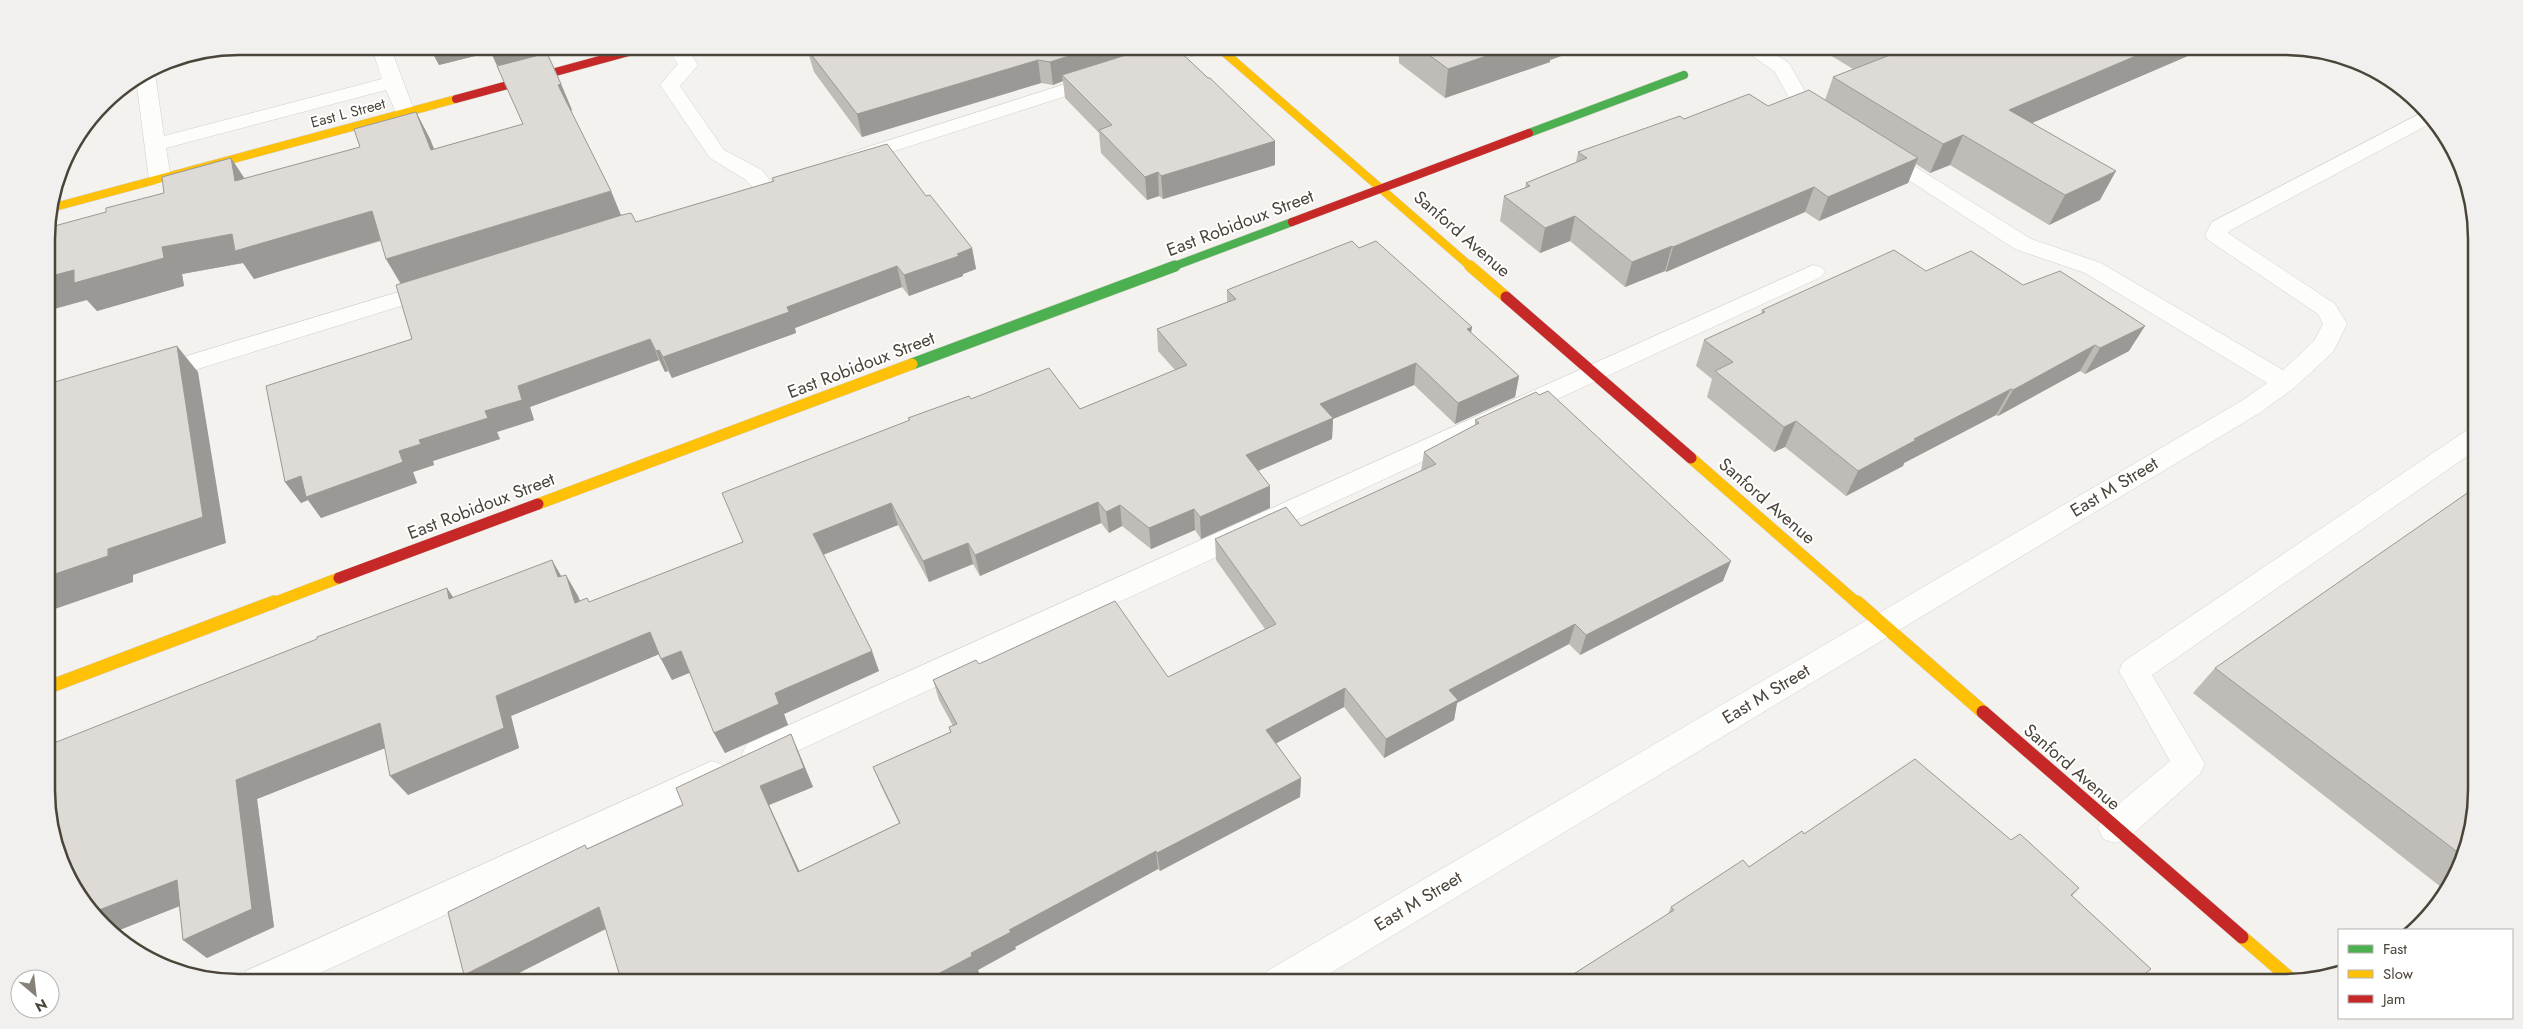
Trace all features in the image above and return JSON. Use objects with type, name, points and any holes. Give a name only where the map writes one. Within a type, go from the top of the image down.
[{"type":"street","points":[[383,55],[405,113]]},
{"type":"street","name":"East L Street","points":[[58,206],[619,55]]},
{"type":"street","points":[[682,55],[688,65],[670,86],[717,154],[754,176],[763,186]]},
{"type":"street","points":[[829,165],[1176,55]]},
{"type":"street","name":"Sanford Avenue","points":[[1227,55],[1594,372],[2115,828],[2276,974]]},
{"type":"street","points":[[1762,55],[1782,67],[1802,104],[2024,244],[2093,268],[2285,382]]},
{"type":"street","name":"East Robidoux Street","points":[[55,685],[1684,75]]},
{"type":"street","points":[[146,81],[160,179]]},
{"type":"street","points":[[156,144],[393,82]]},
{"type":"street","name":"East M Street","points":[[1293,974],[2252,406],[2285,382],[2324,346],[2335,324],[2327,309],[2216,235],[2220,227],[2423,119]]},
{"type":"street","points":[[279,974],[1813,272]]},
{"type":"street","points":[[134,381],[458,281]]},
{"type":"street","points":[[2115,828],[2188,764],[2134,671],[2468,442]]},
{"type":"building","points":[[539,55],[548,55],[561,84],[558,85],[611,191],[386,259],[372,211],[235,251],[232,234],[162,247],[164,258],[74,283],[74,270],[55,275],[55,226],[106,212],[106,208],[164,193],[162,177],[231,158],[235,181],[360,147],[354,129],[416,112],[431,150],[523,124],[497,66]]},
{"type":"building","points":[[812,55],[1072,55],[1050,62],[1038,60],[857,114]]},
{"type":"building","points":[[1126,55],[1184,55],[1275,141],[1161,176],[1158,172],[1145,177],[1099,130],[1112,125],[1062,75]]},
{"type":"building","points":[[1429,55],[1489,55],[1448,69]]},
{"type":"building","points":[[1890,55],[2138,55],[2009,110],[2116,171],[2065,195],[1963,135],[1943,144],[1833,77]]},
{"type":"building","points":[[1809,90],[1918,158],[1828,197],[1814,187],[1673,247],[1632,262],[1575,216],[1545,228],[1504,196],[1530,186],[1526,183],[1587,158],[1578,152],[1680,116],[1684,119],[1749,94],[1768,106]]},
{"type":"building","points":[[887,144],[926,196],[930,195],[972,248],[957,254],[959,256],[904,275],[897,266],[787,307],[789,312],[663,357],[659,350],[656,351],[650,339],[518,386],[522,400],[485,411],[488,418],[419,440],[421,444],[399,451],[403,462],[306,497],[301,476],[285,482],[266,386],[412,339],[396,285],[622,215],[631,213],[636,222],[774,181],[772,178]]},
{"type":"building","points":[[1352,241],[1359,248],[1376,241],[1472,327],[1467,329],[1519,376],[1458,403],[1416,363],[1320,404],[1333,418],[1246,455],[1270,486],[1200,517],[1194,509],[1149,528],[1120,505],[1106,512],[1098,502],[975,555],[968,543],[923,561],[891,503],[813,534],[872,651],[775,693],[779,704],[714,733],[681,651],[661,659],[650,632],[496,696],[504,728],[390,776],[380,723],[236,780],[252,909],[183,940],[177,880],[100,910],[86,892],[69,861],[61,838],[55,802],[55,743],[317,639],[317,637],[447,588],[449,599],[552,560],[558,577],[566,575],[575,603],[587,598],[589,602],[743,542],[722,493],[910,420],[908,418],[969,396],[971,399],[1049,368],[1080,409],[1187,365],[1157,329],[1236,299],[1227,290]]},
{"type":"building","points":[[1894,250],[1926,271],[1971,251],[2023,285],[2060,271],[2145,326],[2100,348],[2095,345],[2013,390],[2011,389],[1914,439],[1916,440],[1858,471],[1796,421],[1784,427],[1715,371],[1733,362],[1704,340],[1765,312],[1762,310]]},
{"type":"building","points":[[177,346],[203,517],[108,549],[108,556],[55,574],[55,382]]},
{"type":"building","points":[[1548,391],[1731,561],[1586,635],[1575,624],[1449,690],[1458,700],[1386,739],[1345,688],[1266,730],[1301,778],[1157,853],[1156,851],[1009,930],[1011,932],[971,953],[972,956],[938,974],[619,974],[599,907],[464,974],[448,912],[585,845],[587,849],[683,805],[676,788],[791,734],[804,768],[760,786],[798,872],[900,823],[873,767],[951,732],[949,727],[957,724],[933,680],[976,660],[979,664],[1115,601],[1168,677],[1276,624],[1215,539],[1286,507],[1301,526],[1436,464],[1424,452],[1479,423],[1475,420],[1536,392],[1539,395]]},
{"type":"building","points":[[2468,493],[2468,802],[2462,838],[2457,852],[2215,668]]},
{"type":"building","points":[[1915,759],[2011,840],[2020,834],[2079,888],[2071,895],[2151,969],[2145,974],[1574,974],[1674,910],[1671,907],[1743,860],[1749,867],[1802,831],[1804,834]]},
{"type":"traffic: fast","points":[[1529,133],[1684,75]]},
{"type":"traffic: fast","points":[[912,364],[1292,222]]},
{"type":"traffic: slow","points":[[1227,55],[1506,297]]},
{"type":"traffic: slow","points":[[59,206],[456,99]]},
{"type":"traffic: slow","points":[[538,504],[912,364]]},
{"type":"traffic: slow","points":[[1691,458],[1983,712]]},
{"type":"traffic: slow","points":[[55,685],[339,578]]},
{"type":"traffic: slow","points":[[2242,937],[2285,974]]},
{"type":"traffic: jam","points":[[456,99],[618,55]]},
{"type":"traffic: jam","points":[[1292,222],[1529,133]]},
{"type":"traffic: jam","points":[[1506,297],[1691,458]]},
{"type":"traffic: jam","points":[[339,578],[538,504]]},
{"type":"traffic: jam","points":[[1983,712],[2242,937]]}]
